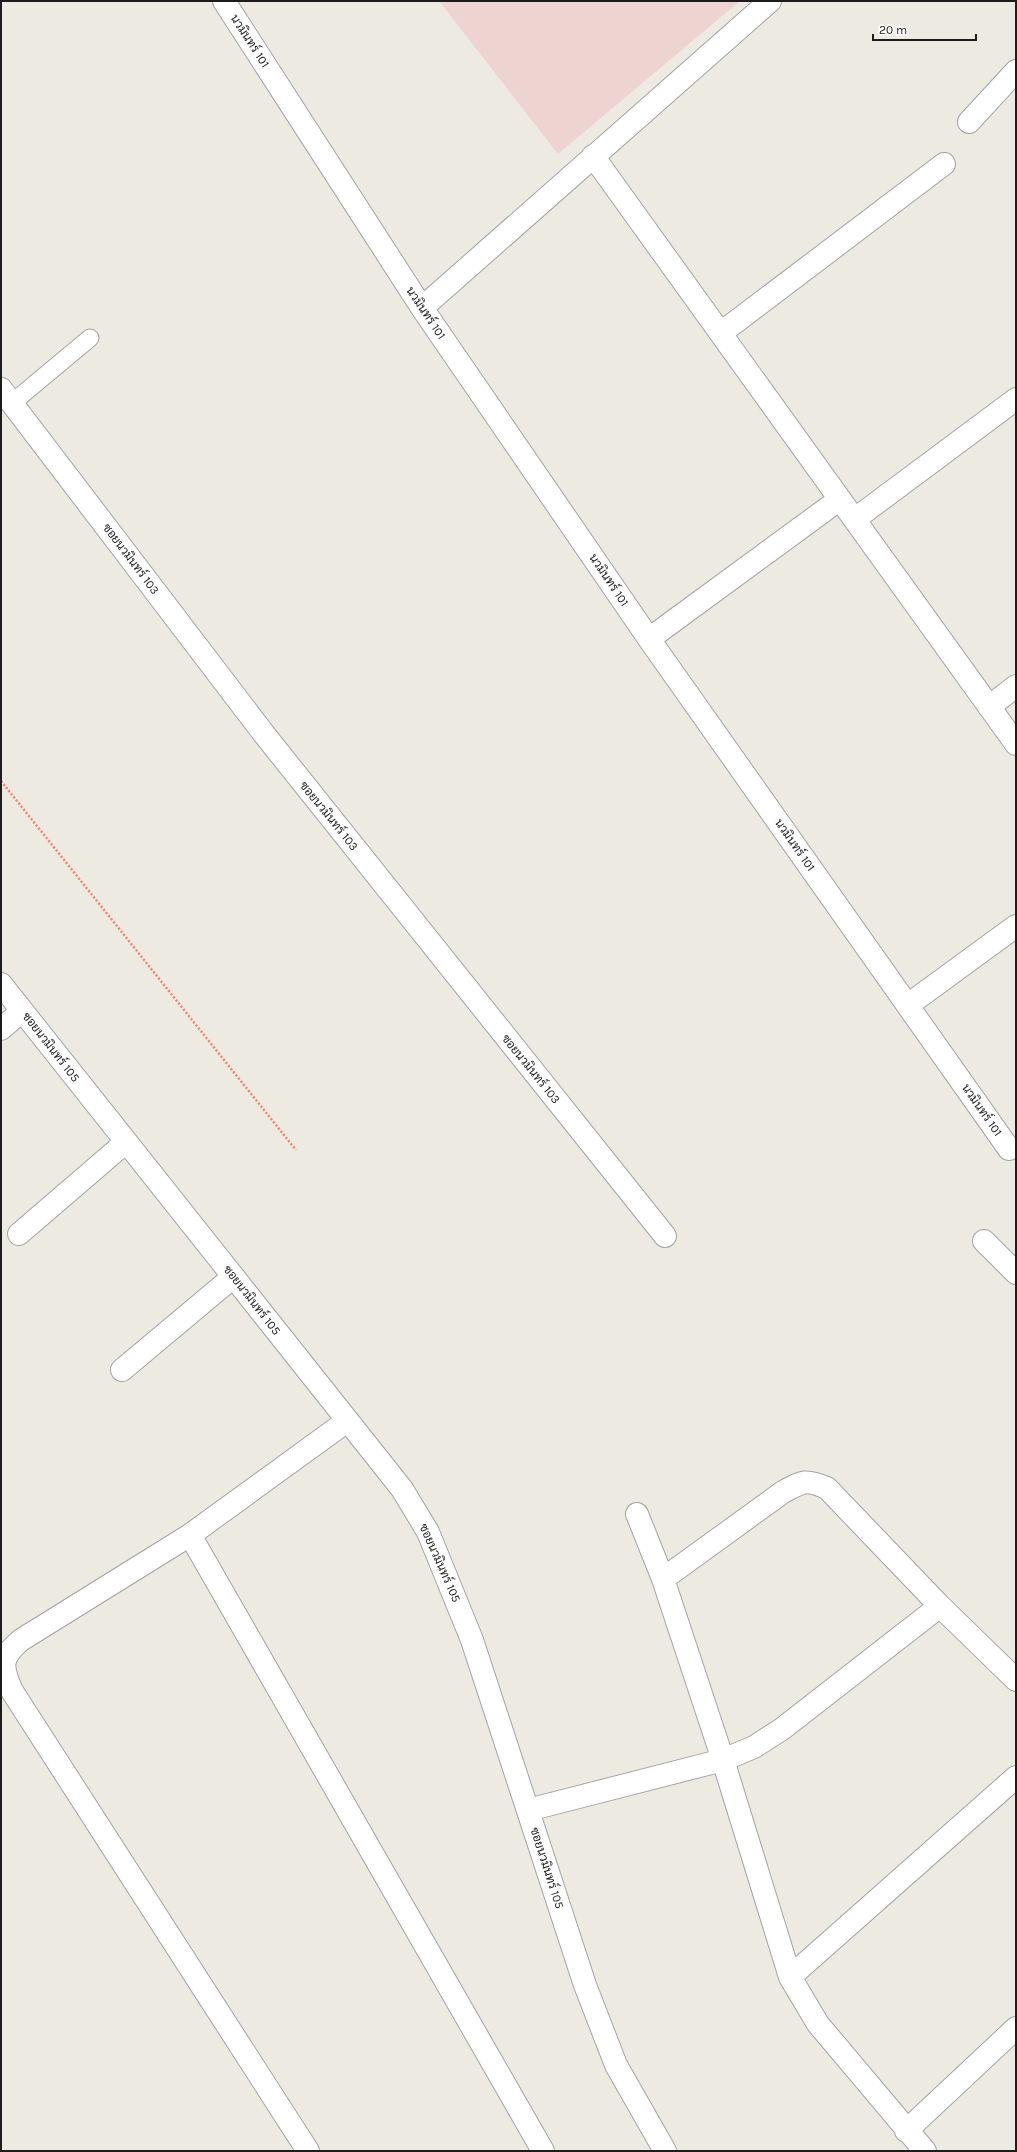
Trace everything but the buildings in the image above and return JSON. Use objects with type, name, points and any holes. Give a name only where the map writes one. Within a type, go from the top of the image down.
[{"type":"street","name":"นวมินทร์ 101","points":[[224,1],[422,308],[649,639],[1009,1149]]},
{"type":"street","points":[[422,308],[770,1]]},
{"type":"street","points":[[969,122],[1016,71]]},
{"type":"street","points":[[593,156],[1016,744]]},
{"type":"street","points":[[720,333],[944,164]]},
{"type":"street","name":"ซอยนวมินทร์ 103","points":[[6,396],[264,734],[665,1236]]},
{"type":"street","points":[[854,519],[1016,399]]},
{"type":"street","points":[[649,639],[840,499]]},
{"type":"street","points":[[989,707],[1016,686]]},
{"type":"street","points":[[908,1005],[1016,926]]},
{"type":"street","name":"ซอยนวมินทร์ 105","points":[[1,984],[402,1490],[428,1532],[472,1640],[585,1985],[616,2064],[665,2151]]},
{"type":"street","points":[[1,1029],[22,1011]]},
{"type":"street","points":[[19,1234],[126,1142]]},
{"type":"street","points":[[984,1241],[1016,1273]]},
{"type":"street","points":[[122,1370],[233,1277]]},
{"type":"street","points":[[308,2151],[12,1691],[4,1672],[3,1661],[6,1654],[21,1640],[190,1535],[347,1421]]},
{"type":"street","points":[[663,1579],[783,1492],[799,1484],[812,1482],[827,1488],[940,1606],[1016,1680]]},
{"type":"street","points":[[637,1514],[663,1579],[790,1977],[818,2024],[906,2131],[925,2151]]},
{"type":"street","points":[[190,1535],[543,2151]]},
{"type":"street","points":[[528,1810],[722,1760],[754,1747],[782,1729],[940,1606]]},
{"type":"street","points":[[790,1977],[1016,1777]]},
{"type":"street","points":[[906,2131],[1016,2028]]},
{"type":"lane","points":[[6,396],[90,338]]},
{"type":"path","points":[[1,781],[296,1150]]},
{"type":"shaded area","points":[[439,1],[740,1],[558,154]]}]
